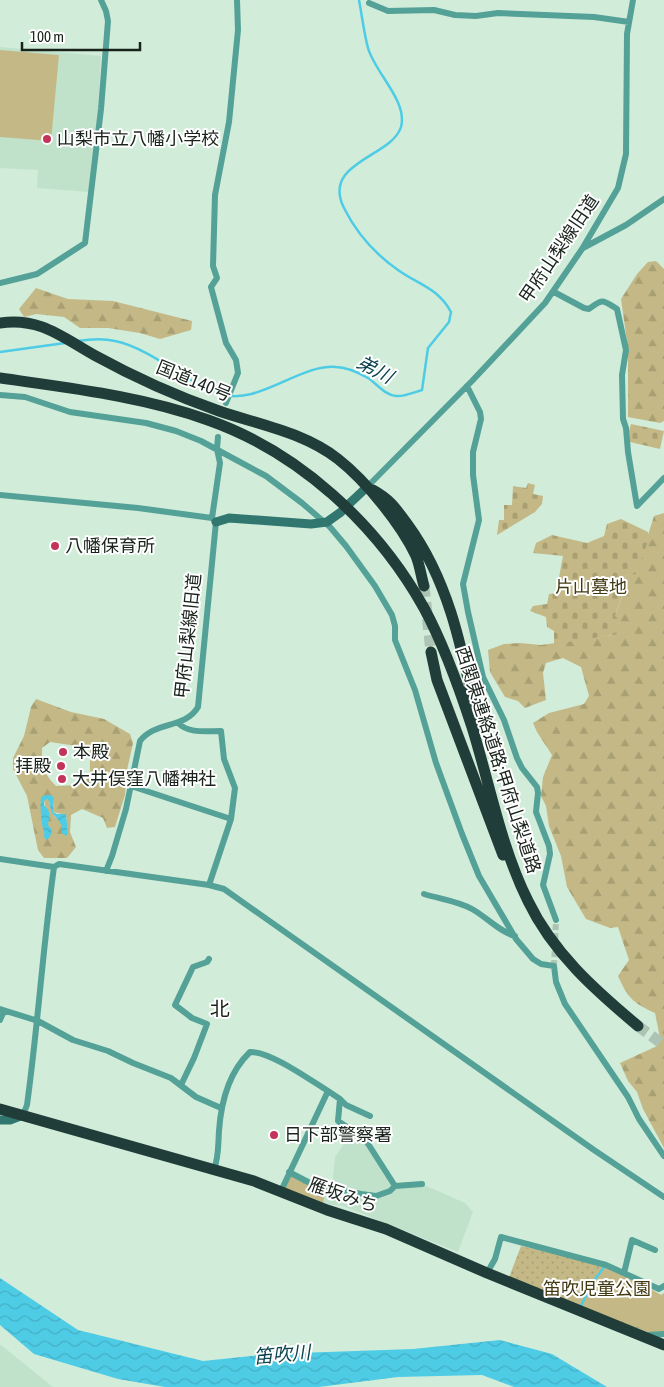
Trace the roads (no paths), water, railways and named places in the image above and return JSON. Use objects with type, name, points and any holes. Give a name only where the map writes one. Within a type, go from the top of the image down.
[{"type":"highway","name":"国道140号","points":[[0,323],[25,322],[47,328],[94,356],[147,382],[195,402],[308,440],[336,457],[367,487]]},
{"type":"highway","name":"西関東連絡道路;甲府山梨道路","points":[[0,378],[150,403],[209,420],[265,446],[295,465],[324,487],[349,511],[375,539],[409,584],[438,638],[464,705],[515,871],[529,903],[551,939],[578,972],[606,1000],[638,1026]]},
{"type":"highway","points":[[367,487],[411,547],[424,586]]},
{"type":"highway","points":[[367,487],[387,498],[396,509],[420,543],[441,584],[459,642],[489,773],[515,871]]},
{"type":"highway","points":[[430,652],[437,680],[470,763],[498,844],[511,872],[529,903]]},
{"type":"highway","name":"雁坂みち","points":[[0,1109],[214,1169],[281,1191],[328,1210],[386,1229],[487,1273],[657,1339]]},
{"type":"street","points":[[0,283],[37,274],[85,243],[101,109],[108,21],[101,0]]},
{"type":"street","points":[[226,403],[238,373],[236,360],[226,342],[210,287],[217,278],[213,266],[216,195],[229,122],[238,30],[237,0]]},
{"type":"street","name":"甲府山梨線旧道","points":[[350,503],[512,340],[554,292],[618,188],[625,160],[626,61],[628,22],[633,0]]},
{"type":"street","points":[[369,3],[388,10],[434,10],[454,15],[476,16],[498,13],[584,16],[628,22]]},
{"type":"street","points":[[582,249],[626,225],[664,199]]},
{"type":"street","points":[[554,292],[584,308],[589,309],[599,301],[604,301],[617,309],[626,350],[622,375],[623,419],[626,428],[637,506],[664,478]]},
{"type":"street","points":[[467,386],[480,412],[481,419],[473,452],[473,475],[479,520],[463,584],[483,677],[504,720],[517,758],[538,793],[536,812],[549,846],[550,854],[543,885],[556,920]]},
{"type":"street","points":[[0,395],[25,397],[70,412],[146,423],[176,431],[202,441],[279,485],[324,523],[346,546],[375,586],[392,616],[396,640],[415,690],[434,757],[465,842],[485,888],[515,936],[533,959],[540,964],[554,966],[556,982],[565,1004],[628,1097],[638,1119],[664,1156]]},
{"type":"street","name":"甲府山梨線旧道","points":[[106,871],[112,856],[131,786],[138,747],[145,734],[151,730],[178,723],[188,718],[194,712],[200,698],[220,463],[217,449],[218,437]]},
{"type":"street","points":[[0,495],[138,508],[214,520],[229,518],[310,524],[324,523],[341,512]]},
{"type":"street","points":[[178,723],[182,727],[193,731],[221,731],[224,759],[235,788],[231,818],[209,885]]},
{"type":"street","points":[[131,786],[231,818]]},
{"type":"street","points":[[0,858],[54,867],[59,864],[209,885],[224,889],[594,1150],[664,1197]]},
{"type":"street","points":[[0,1120],[10,1120],[23,1115],[27,1105],[38,1021],[46,924],[54,867]]},
{"type":"street","points":[[424,894],[466,906],[504,933],[515,936]]},
{"type":"street","points":[[181,1085],[207,1024],[192,1018],[175,1005],[193,967],[210,959]]},
{"type":"street","points":[[0,1020],[2,1010],[38,1021],[73,1040],[108,1051],[171,1078],[196,1097],[221,1108]]},
{"type":"street","points":[[214,1169],[218,1157],[221,1108],[224,1094],[242,1060],[250,1052],[255,1052],[281,1063],[328,1091],[346,1105],[370,1116]]},
{"type":"street","points":[[281,1191],[328,1091]]},
{"type":"street","points":[[340,1099],[338,1120],[365,1140],[395,1186]]},
{"type":"street","points":[[289,1172],[310,1184],[376,1196],[390,1191],[395,1186],[422,1184]]},
{"type":"street","points":[[487,1273],[495,1259],[501,1237],[606,1265],[659,1289],[664,1286]]},
{"type":"street","points":[[624,1272],[632,1240],[655,1250]]},
{"type":"water","points":[[51,795],[54,798],[53,812],[66,814],[68,834],[66,836],[62,833],[61,823],[52,812],[50,802],[47,799],[44,801],[44,805],[49,812],[48,825],[52,830],[50,837],[46,840],[44,837],[41,818],[41,797]]},
{"type":"water","name":"笛吹川","points":[[0,1278],[78,1330],[203,1361],[269,1354],[413,1349],[500,1340],[552,1354],[607,1387],[514,1387],[482,1375],[398,1377],[319,1387],[165,1387],[118,1379],[34,1354],[0,1325]]},
{"type":"waterway","name":"弟川","points":[[78,341],[101,339],[134,347],[189,379],[220,394],[235,396],[249,394],[308,372],[336,367],[357,372],[392,395],[402,396],[422,390],[428,348],[449,322],[451,312],[434,292],[390,264],[367,243],[349,217],[339,193],[342,180],[350,170],[385,146],[395,137],[401,127],[400,107],[368,48],[359,0]]},
{"type":"waterway","name":"弟川","points":[[0,352],[65,343]]},
{"type":"waterway","points":[[579,1306],[581,1306],[592,1283],[605,1266]]},
{"type":"tunnel","points":[[424,586],[431,652]]},
{"type":"tunnel","points":[[554,966],[556,920]]},
{"type":"tunnel","points":[[638,1026],[664,1045]]},
{"type":"place","name":"山梨市立八幡小学校","points":[[47,139]]},
{"type":"place","name":"八幡保育所","points":[[55,546]]},
{"type":"place","name":"本殿","points":[[63,752]]},
{"type":"place","name":"拝殿","points":[[61,766]]},
{"type":"place","name":"大井俣窪八幡神社","points":[[62,779]]},
{"type":"place","name":"日下部警察署","points":[[274,1135]]},
{"type":"district","name":"北","points":[[220,1009]]},
{"type":"park label","name":"片山墓地","points":[[591,587]]},
{"type":"park label","name":"笛吹児童公園","points":[[597,1289]]}]
